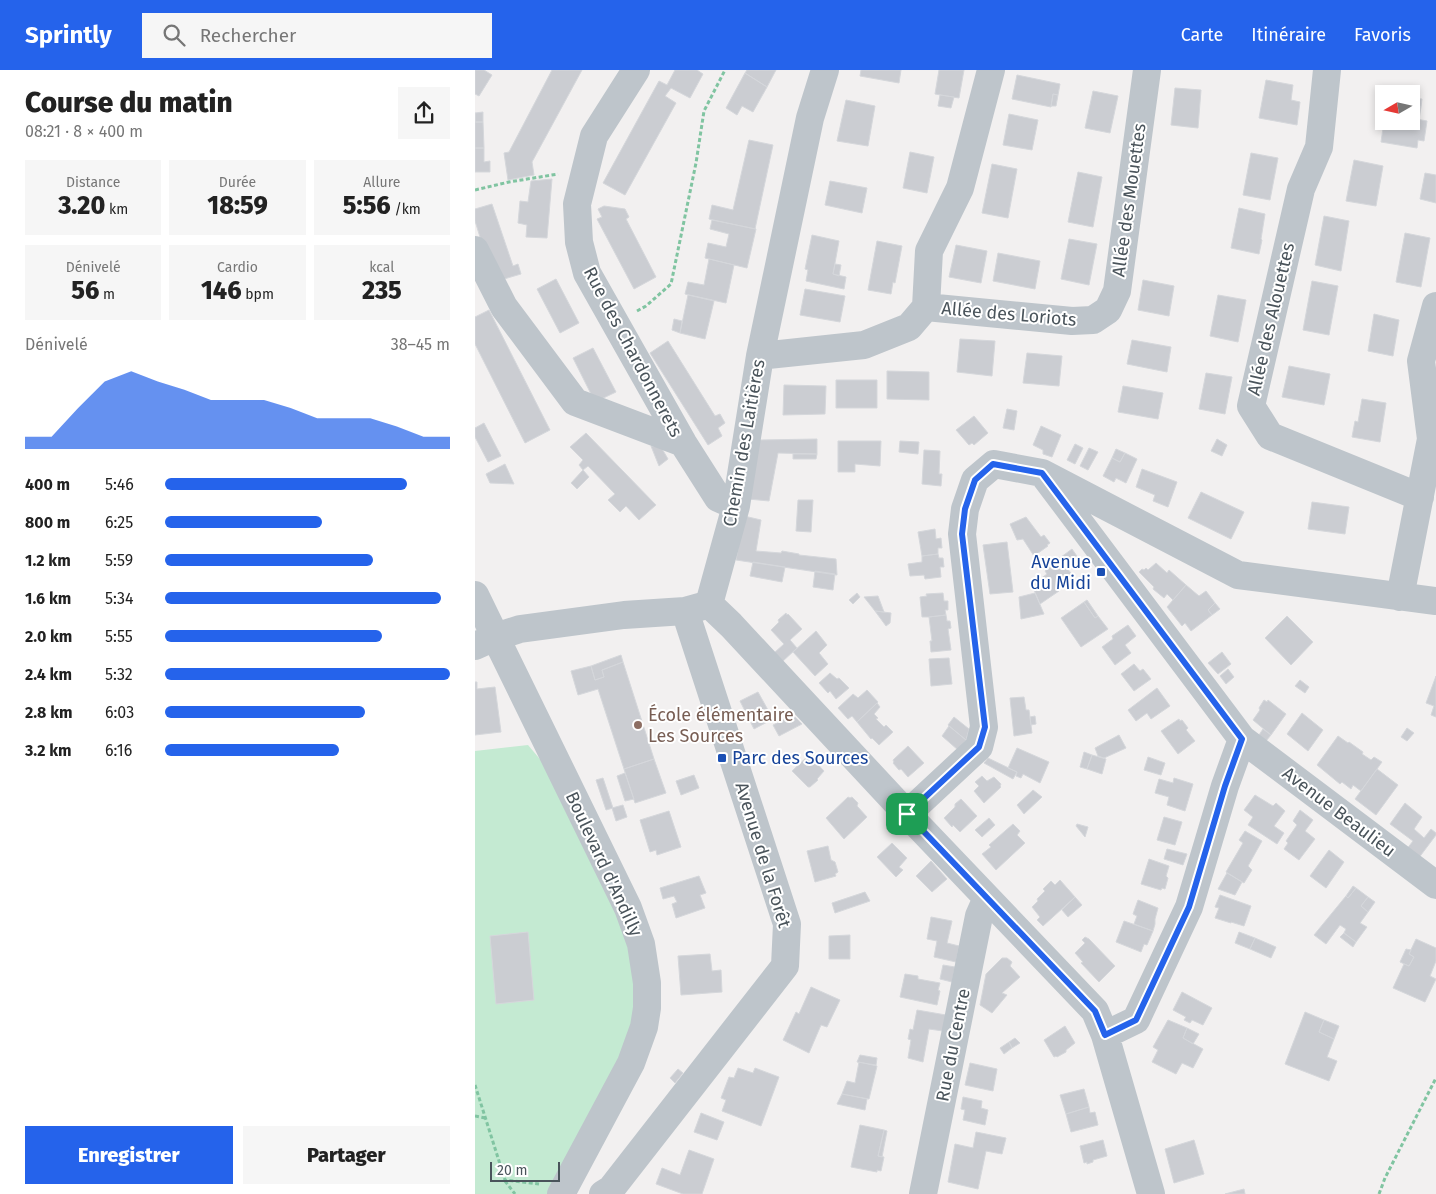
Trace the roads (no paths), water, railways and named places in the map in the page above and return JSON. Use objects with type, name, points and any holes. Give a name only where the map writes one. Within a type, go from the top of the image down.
[{"type":"street","name":"Rue des Chardonnerets","points":[[636,70],[594,136],[577,204],[579,242],[587,273],[683,444],[718,498],[736,506]]},
{"type":"street","name":"Chemin des Laitières","points":[[697,608],[736,506],[759,356],[810,118],[825,70]]},
{"type":"street","points":[[926,306],[929,251],[960,188],[991,70]]},
{"type":"street","name":"Allée des Mouettes","points":[[1093,320],[1108,310],[1117,291],[1147,70]]},
{"type":"street","name":"Allée des Alouettes","points":[[1327,70],[1319,147],[1301,189],[1251,406],[1270,436],[1420,497]]},
{"type":"street","points":[[475,250],[504,307],[575,402],[683,444]]},
{"type":"street","name":"Allée des Loriots","points":[[759,356],[864,345],[909,327],[926,306],[1072,321],[1093,320]]},
{"type":"street","points":[[1400,597],[1431,439],[1421,361],[1436,306]]},
{"type":"street","points":[[907,814],[979,747],[985,727],[962,534],[965,509],[975,480],[993,464],[1042,473],[1238,575],[1436,601]]},
{"type":"street","name":"Avenue Beaulieu","points":[[1042,473],[1242,739],[1436,885]]},
{"type":"street","name":"Boulevard d'Andilly","points":[[475,595],[485,641],[628,908],[641,944],[647,983],[647,1008],[644,1027],[631,1063],[564,1190]]},
{"type":"street","points":[[485,641],[520,629],[615,616],[697,608],[731,625],[907,814],[1095,1011],[1105,1035],[1151,1194]]},
{"type":"street","name":"Avenue de la Forêt","points":[[603,1194],[611,1189],[785,966],[787,924],[697,608]]},
{"type":"street","points":[[1105,1035],[1136,1020],[1189,907],[1225,786],[1242,739]]},
{"type":"street","name":"Rue du Centre","points":[[923,1194],[979,916],[987,898]]},
{"type":"place","name":"Avenue du Midi","points":[[1101,572]]},
{"type":"place","name":"École élémentaire Les Sources","points":[[638,725]]},
{"type":"place","name":"Parc des Sources","points":[[722,758]]}]
